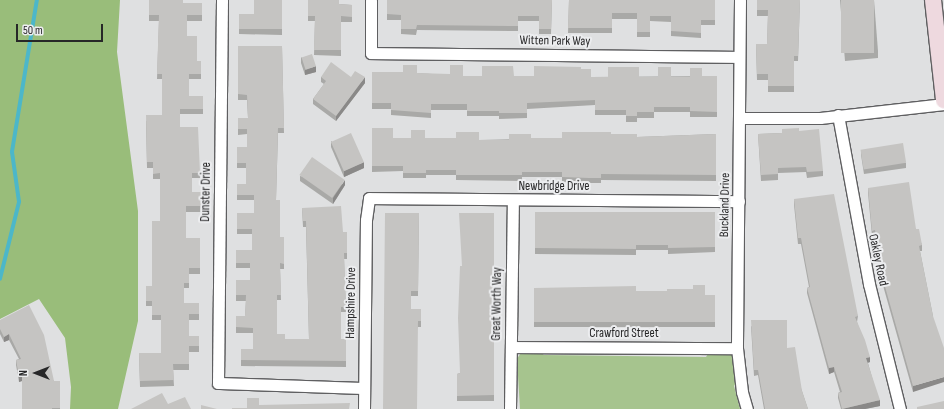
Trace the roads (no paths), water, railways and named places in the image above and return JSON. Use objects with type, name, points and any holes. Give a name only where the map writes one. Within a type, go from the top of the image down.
[{"type":"street","name":"Dunster Drive","points":[[222,0],[218,383],[364,388]]},
{"type":"street","name":"Witten Park Way","points":[[371,0],[371,53],[739,57]]},
{"type":"street","name":"Buckland Drive","points":[[740,0],[737,348],[742,392],[747,409]]},
{"type":"street","points":[[933,0],[944,100]]},
{"type":"street","points":[[740,118],[820,118],[838,114],[944,104]]},
{"type":"street","name":"Oakley Road","points":[[838,114],[869,284],[900,409]]},
{"type":"street","name":"Newbridge Drive","points":[[369,198],[739,201]]},
{"type":"street","name":"Hampshire Drive","points":[[364,409],[366,220],[369,198]]},
{"type":"street","name":"Great Worth Way","points":[[510,409],[513,200]]},
{"type":"street","name":"Crawford Street","points":[[511,347],[737,348]]},
{"type":"waterway","points":[[0,279],[19,202],[12,152],[37,0]]}]
